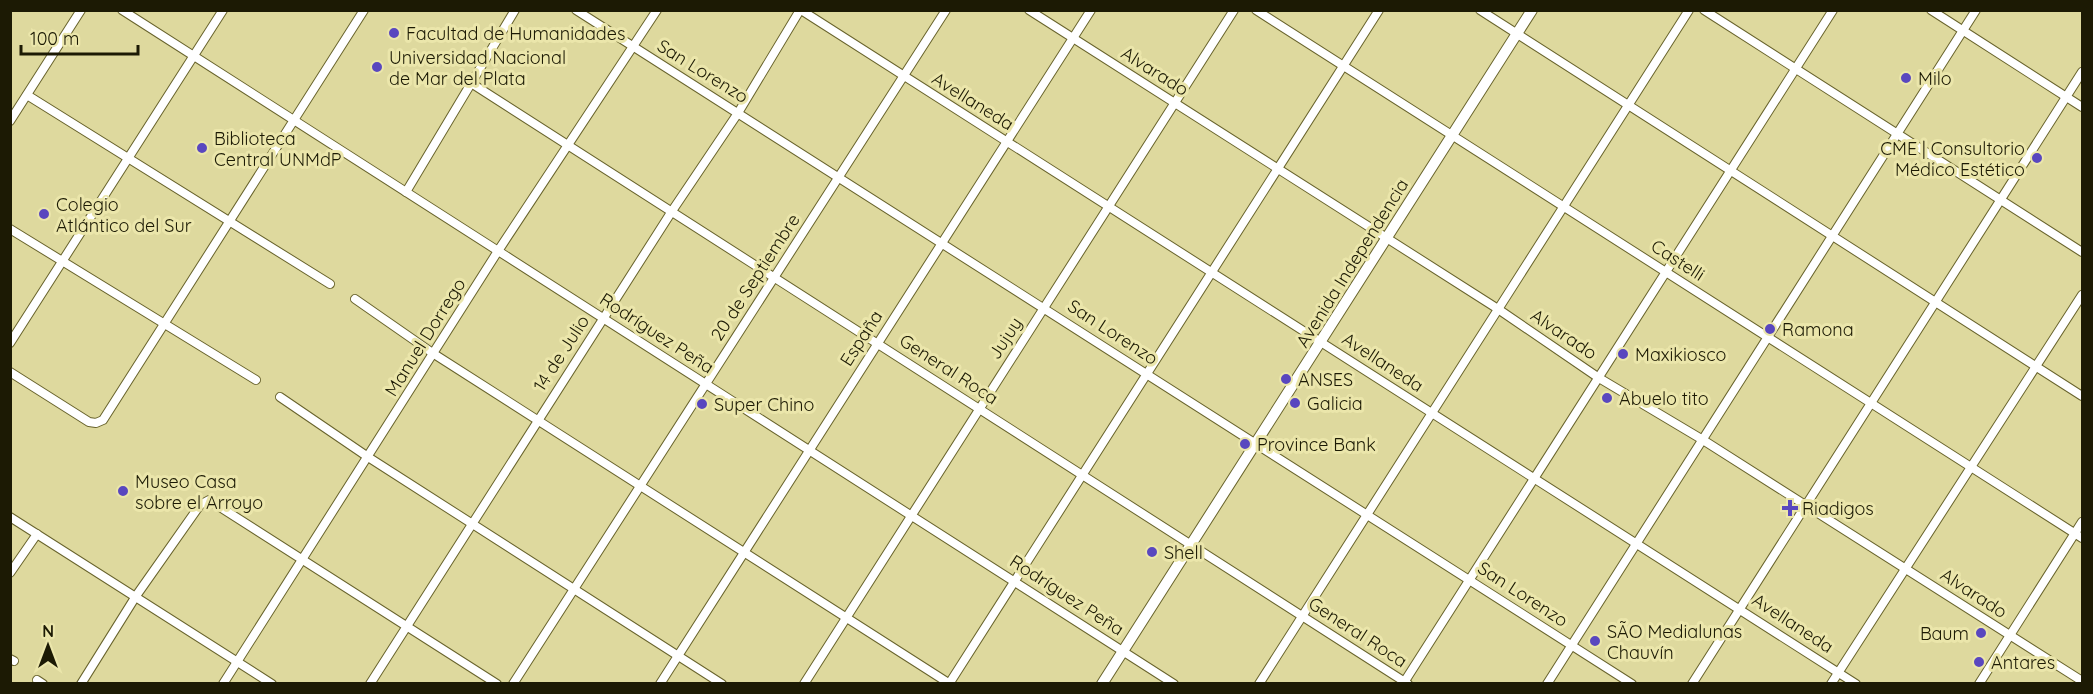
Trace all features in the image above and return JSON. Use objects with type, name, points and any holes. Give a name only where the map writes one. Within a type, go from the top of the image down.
[{"type":"main road","name":"Avenida Independencia","points":[[1102,684],[1532,10]]},
{"type":"street","points":[[10,121],[81,10]]},
{"type":"street","name":"Rodríguez Peña","points":[[122,10],[1174,684]]},
{"type":"street","points":[[10,343],[223,10]]},
{"type":"street","points":[[406,192],[515,10]]},
{"type":"street","name":"San Lorenzo","points":[[576,10],[1632,684]]},
{"type":"street","name":"Manuel Dorrego","points":[[223,684],[498,251],[570,147],[657,10]]},
{"type":"street","name":"Avellaneda","points":[[800,10],[1856,684]]},
{"type":"street","name":"14 de Julio","points":[[370,684],[603,318],[738,113],[800,10]]},
{"type":"street","name":"20 de Septiembre","points":[[513,684],[946,10]]},
{"type":"street","name":"Alvarado","points":[[1029,10],[1498,309],[1599,378],[1703,440],[2082,681]]},
{"type":"street","name":"España","points":[[660,684],[1091,10]]},
{"type":"street","name":"Jujuy","points":[[804,684],[1234,10]]},
{"type":"street","name":"Castelli","points":[[1256,10],[2079,536]]},
{"type":"street","points":[[355,300],[434,354],[949,683],[1379,10]]},
{"type":"street","points":[[1480,10],[2082,396]]},
{"type":"street","points":[[1259,684],[1689,10]]},
{"type":"street","points":[[1704,10],[2082,252]]},
{"type":"street","points":[[1405,683],[1833,10]]},
{"type":"street","points":[[1931,10],[2082,107]]},
{"type":"street","points":[[1547,684],[1976,10]]},
{"type":"street","points":[[10,372],[89,422],[96,423],[102,420],[361,12]]},
{"type":"street","points":[[1692,684],[2082,72]]},
{"type":"street","name":"General Roca","points":[[471,83],[1405,683]]},
{"type":"street","points":[[27,95],[330,284]]},
{"type":"street","points":[[10,229],[255,380]]},
{"type":"street","points":[[1831,684],[2082,295]]},
{"type":"street","points":[[280,397],[368,457],[722,684]]},
{"type":"street","points":[[81,684],[135,596],[200,505],[206,500],[212,501],[497,684]]},
{"type":"street","points":[[10,517],[272,684]]},
{"type":"street","points":[[1979,684],[2079,536],[2082,522]]},
{"type":"street","points":[[10,573],[37,534]]},
{"type":"place","name":"Facultad de Humanidades","points":[[394,33]]},
{"type":"place","name":"Universidad Nacional de Mar del Plata","points":[[377,67]]},
{"type":"place","name":"Milo","points":[[1906,78]]},
{"type":"place","name":"Biblioteca Central UNMdP","points":[[202,148]]},
{"type":"place","name":"CME | Consultorio Médico Estético","points":[[2037,158]]},
{"type":"place","name":"Colegio Atlántico del Sur","points":[[44,214]]},
{"type":"place","name":"Ramona","points":[[1770,329]]},
{"type":"place","name":"Maxikiosco","points":[[1623,354]]},
{"type":"place","name":"ANSES","points":[[1286,379]]},
{"type":"place","name":"Abuelo tito","points":[[1607,398]]},
{"type":"place","name":"Galicia","points":[[1295,403]]},
{"type":"place","name":"Super Chino","points":[[702,404]]},
{"type":"place","name":"Province Bank","points":[[1245,444]]},
{"type":"place","name":"Museo Casa sobre el Arroyo","points":[[123,491]]},
{"type":"place","name":"Riadigos","points":[[1790,508]]},
{"type":"place","name":"Shell","points":[[1152,552]]},
{"type":"place","name":"Baum","points":[[1981,633]]},
{"type":"place","name":"SÃO Medialunas Chauvín","points":[[1595,641]]},
{"type":"place","name":"Antares","points":[[1979,662]]}]
